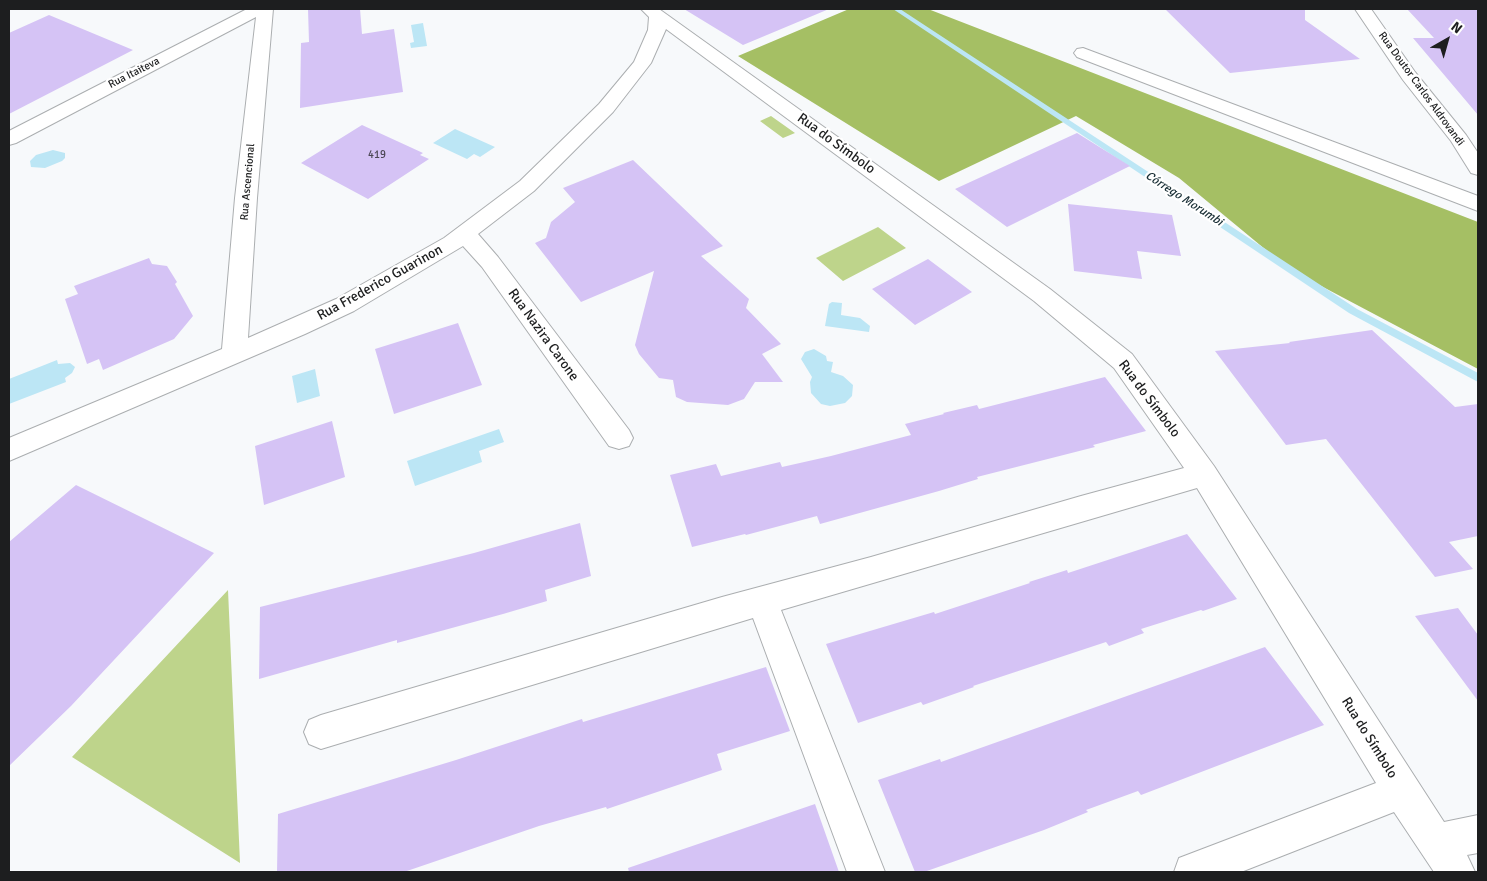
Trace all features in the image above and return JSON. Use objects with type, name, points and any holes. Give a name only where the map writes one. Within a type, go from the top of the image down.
[{"type":"street","name":"Rua Itaiteva","points":[[9,139],[260,9]]},
{"type":"street","name":"Rua Ascencional","points":[[234,355],[246,198],[265,9]]},
{"type":"street","name":"Rua Doutor Carlos Aldrovandi","points":[[1363,9],[1409,76],[1459,140],[1478,169]]},
{"type":"street","name":"Rua Frederico Guarinon","points":[[9,450],[234,355],[345,305],[465,234],[527,186],[606,108],[642,64],[657,30],[653,12]]},
{"type":"street","name":"Rua do Símbolo","points":[[653,12],[1042,295],[1123,361],[1204,474],[1402,792],[1456,872]]},
{"type":"street","points":[[1083,53],[1478,204]]},
{"type":"street","name":"Rua Nazira Carone","points":[[465,234],[490,262],[619,438]]},
{"type":"street","points":[[321,732],[762,601],[1204,474]]},
{"type":"street","points":[[762,601],[866,872]]},
{"type":"street","points":[[1193,872],[1402,792]]},
{"type":"street","points":[[1436,842],[1478,834]]},
{"type":"green space","points":[[849,9],[928,9],[1478,222],[1478,369],[1289,269],[1179,178],[1076,116],[939,181],[738,56]]},
{"type":"green space","points":[[771,116],[795,133],[783,138],[760,121]]},
{"type":"green space","points":[[878,227],[906,248],[843,281],[816,258]]},
{"type":"green space","points":[[228,590],[240,863],[72,757]]},
{"type":"water","points":[[423,23],[427,46],[411,48],[410,43],[414,42],[411,25]]},
{"type":"water","points":[[455,129],[495,147],[480,157],[474,154],[467,159],[433,143]]},
{"type":"water","points":[[53,150],[65,153],[65,158],[45,168],[31,167],[30,161],[36,155]]},
{"type":"water","points":[[832,302],[842,303],[841,315],[860,318],[870,326],[869,332],[825,326],[829,304]]},
{"type":"water","points":[[814,349],[826,356],[827,361],[833,362],[831,372],[843,376],[853,385],[852,396],[845,403],[830,406],[821,404],[811,393],[810,382],[812,377],[801,359],[805,352]]},
{"type":"water","points":[[57,360],[58,364],[70,363],[75,367],[72,373],[65,378],[66,382],[9,404],[9,379]]},
{"type":"water","points":[[315,369],[320,396],[297,403],[292,376]]},
{"type":"water","points":[[499,429],[504,442],[479,451],[482,462],[415,486],[407,461]]},
{"type":"building","points":[[308,9],[360,9],[362,34],[394,29],[403,92],[300,108],[301,43],[309,42]]},
{"type":"building","points":[[684,9],[829,9],[743,45]]},
{"type":"building","points":[[1165,9],[1305,9],[1305,20],[1360,59],[1230,73]]},
{"type":"building","points":[[1407,9],[1478,9],[1478,115],[1413,38],[1434,38]]},
{"type":"building","points":[[49,15],[133,50],[9,114],[9,33]]},
{"type":"building","points":[[362,125],[423,153],[420,155],[429,159],[368,199],[301,163]]},
{"type":"building","points":[[1077,133],[1130,166],[1007,227],[955,189]]},
{"type":"building","points":[[633,160],[723,246],[701,256],[749,299],[746,308],[781,344],[762,354],[783,382],[755,382],[744,399],[728,405],[687,402],[676,397],[673,380],[659,378],[639,354],[635,345],[654,271],[581,302],[535,243],[546,238],[551,222],[575,202],[563,188]]},
{"type":"building","points":[[1068,204],[1172,215],[1181,256],[1137,251],[1142,279],[1074,271]]},
{"type":"building","points":[[149,258],[152,264],[167,266],[193,316],[174,339],[103,370],[99,359],[87,364],[65,299],[78,294],[74,286]]},
{"type":"building","points":[[928,259],[972,292],[915,325],[872,289]]},
{"type":"building","points":[[458,323],[482,385],[394,414],[375,349]]},
{"type":"building","points":[[1372,330],[1455,407],[1478,404],[1478,536],[1449,542],[1473,569],[1435,577],[1326,439],[1286,445],[1215,351],[1290,343]]},
{"type":"building","points":[[1105,377],[1146,431],[1093,445],[1095,447],[977,477],[978,479],[939,491],[820,524],[817,516],[692,547],[670,475],[716,464],[721,476],[780,462],[782,467],[831,456],[911,435],[905,424],[943,413],[977,405],[979,409]]},
{"type":"building","points":[[332,421],[345,477],[264,505],[255,446]]},
{"type":"building","points":[[76,485],[214,553],[71,706],[9,766],[9,542]]},
{"type":"building","points":[[580,523],[591,576],[545,590],[547,601],[397,643],[397,640],[259,679],[260,607],[474,553]]},
{"type":"building","points":[[1187,534],[1237,599],[1141,629],[1144,633],[1109,646],[1106,642],[973,686],[923,705],[921,702],[858,723],[826,644],[934,612],[935,614],[1029,582],[1067,570],[1068,573]]},
{"type":"building","points":[[1458,608],[1478,635],[1478,701],[1415,616]]},
{"type":"building","points":[[1265,647],[1324,725],[1141,795],[1138,791],[1086,810],[1088,812],[1044,830],[924,872],[915,872],[878,780],[940,759],[941,762]]},
{"type":"building","points":[[766,667],[790,731],[717,754],[722,770],[607,809],[606,807],[539,826],[404,872],[277,872],[278,814],[456,760],[582,719],[583,722]]},
{"type":"building","points":[[815,804],[839,872],[629,872],[628,868]]},
{"type":"waterway","name":"Córrego Morumbi","points":[[896,9],[1353,311],[1478,378]]}]
